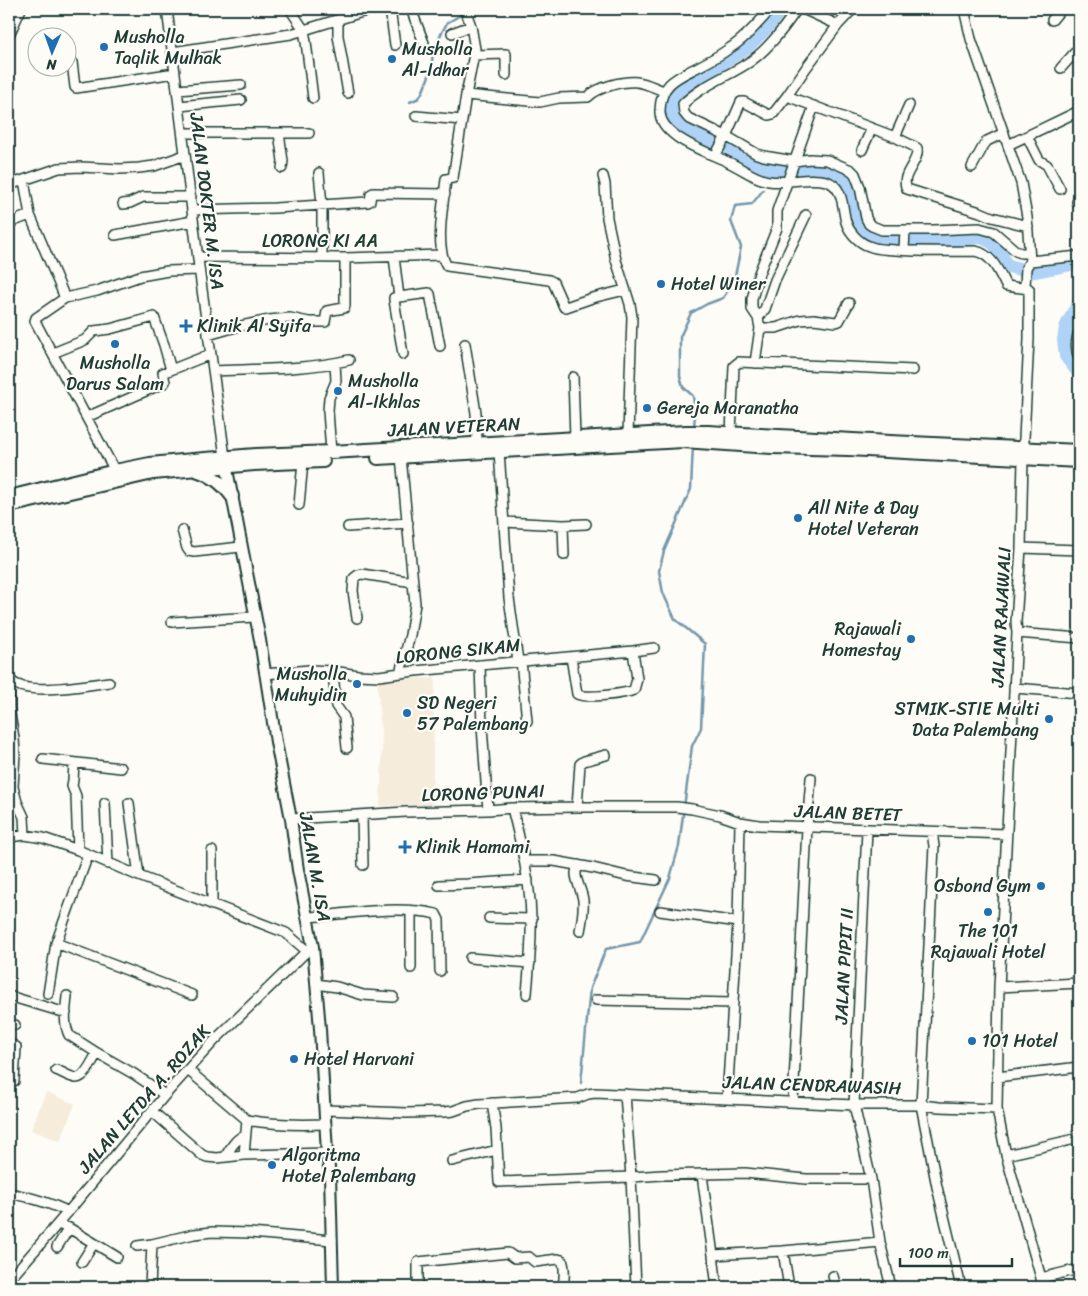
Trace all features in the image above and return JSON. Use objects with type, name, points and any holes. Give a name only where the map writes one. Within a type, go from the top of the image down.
[{"type":"highway","name":"JALAN VETERAN","points":[[226,462],[331,452],[477,443],[628,435],[684,436]]},
{"type":"highway","points":[[684,436],[890,442],[1079,461]]},
{"type":"highway","name":"JALAN VETERAN","points":[[226,462],[303,462],[499,451],[684,436]]},
{"type":"highway","points":[[1024,454],[1079,451]]},
{"type":"highway","points":[[9,497],[115,471],[226,462]]},
{"type":"highway","points":[[194,470],[226,462]]},
{"type":"highway","points":[[9,506],[152,469],[194,470],[208,474],[224,486],[232,496]]},
{"type":"main road","name":"JALAN M. ISA","points":[[226,462],[265,674],[298,870],[308,917],[310,949],[316,984],[330,1175],[333,1287]]},
{"type":"street","points":[[9,35],[19,9]]},
{"type":"street","name":"JALAN DOKTER M. ISA","points":[[167,9],[199,270],[226,462]]},
{"type":"street","points":[[290,9],[304,30],[313,98]]},
{"type":"street","points":[[172,52],[282,36],[372,9]]},
{"type":"street","points":[[390,9],[395,45]]},
{"type":"street","points":[[411,9],[424,43]]},
{"type":"street","points":[[771,9],[750,32],[728,50],[678,77],[669,84],[664,91],[659,112],[661,120],[676,137],[716,154],[760,178],[774,181],[788,179],[825,180],[832,183],[837,187],[841,195],[849,229],[858,240],[871,247],[982,252],[999,272],[1006,286],[1027,288]]},
{"type":"street","points":[[797,9],[778,36],[751,60],[688,98],[683,104],[684,113],[688,118],[724,139],[757,154],[794,164],[810,159],[827,160],[851,170],[855,174],[860,187],[869,224],[882,230],[987,229],[994,232],[1021,253],[1028,261],[1079,256]]},
{"type":"street","points":[[803,9],[838,25]]},
{"type":"street","points":[[716,154],[741,102],[773,114],[838,25],[853,9]]},
{"type":"street","name":"JALAN RAJAWALI","points":[[964,9],[971,39],[1021,183],[1028,226],[1027,288],[1029,339],[1021,548],[999,987],[997,1109],[1006,1155],[1042,1283]]},
{"type":"street","points":[[1052,20],[1062,9]]},
{"type":"street","points":[[466,11],[475,49],[453,178],[446,179],[441,225],[442,255],[447,266],[549,280],[553,282],[564,307],[625,290]]},
{"type":"street","points":[[338,20],[338,36],[348,93]]},
{"type":"street","points":[[452,33],[471,26]]},
{"type":"street","points":[[1062,68],[1079,48]]},
{"type":"street","points":[[474,55],[506,54],[506,75]]},
{"type":"street","points":[[74,78],[76,88],[175,73]]},
{"type":"street","points":[[466,96],[540,102],[559,98],[588,97],[592,92],[603,88],[632,82],[638,82],[664,91]]},
{"type":"street","points":[[177,90],[242,85]]},
{"type":"street","points":[[788,96],[895,137],[917,148],[918,151],[905,181],[907,189],[992,217],[1028,226]]},
{"type":"street","points":[[179,106],[241,100]]},
{"type":"street","points":[[895,137],[908,105]]},
{"type":"street","points":[[755,363],[760,328],[758,318],[753,311],[752,299],[777,228],[778,218],[776,212],[814,106]]},
{"type":"street","points":[[1008,145],[1079,110]]},
{"type":"street","points":[[416,116],[462,120]]},
{"type":"street","points":[[862,150],[872,128]]},
{"type":"street","points":[[183,133],[309,133]]},
{"type":"street","points":[[279,133],[283,161],[282,168]]},
{"type":"street","points":[[972,167],[987,141],[1004,133]]},
{"type":"street","points":[[1027,136],[1039,160],[1047,165],[1060,189]]},
{"type":"street","points":[[9,185],[59,168],[139,168],[154,166],[185,155]]},
{"type":"street","points":[[319,173],[322,205],[322,258]]},
{"type":"street","points":[[603,176],[612,244],[630,304],[632,317],[628,435]]},
{"type":"street","points":[[24,180],[30,215],[62,300]]},
{"type":"street","points":[[192,210],[275,208],[368,202],[373,192],[445,194]]},
{"type":"street","points":[[123,204],[143,197],[191,197]]},
{"type":"street","points":[[9,223],[30,215]]},
{"type":"street","points":[[758,318],[765,309],[775,280],[806,215]]},
{"type":"street","points":[[115,235],[193,221]]},
{"type":"street","points":[[904,248],[905,231]]},
{"type":"street","name":"LORONG KI AA","points":[[198,257],[346,258],[442,255]]},
{"type":"street","points":[[394,257],[399,297]]},
{"type":"street","points":[[208,335],[269,320],[290,318],[309,322],[326,322],[327,311],[344,308],[345,306],[346,258]]},
{"type":"street","points":[[115,471],[35,321],[36,318],[62,300],[97,291],[140,276],[168,271],[199,270]]},
{"type":"street","points":[[403,354],[394,298],[430,294],[440,346]]},
{"type":"street","points":[[760,328],[776,328],[800,320],[814,319],[836,322],[839,321],[849,303]]},
{"type":"street","points":[[52,353],[85,340],[94,331],[110,329],[154,317],[171,370]]},
{"type":"street","points":[[1079,331],[1076,348],[1079,358]]},
{"type":"street","points":[[465,344],[476,413],[477,443]]},
{"type":"street","points":[[87,417],[164,383],[163,373],[211,354]]},
{"type":"street","points":[[213,371],[283,368],[349,360]]},
{"type":"street","points":[[731,438],[734,366],[739,362],[913,370]]},
{"type":"street","points":[[331,452],[328,411],[336,381],[335,363]]},
{"type":"street","points":[[573,378],[575,438]]},
{"type":"street","points":[[499,451],[509,598],[527,721]]},
{"type":"street","points":[[400,456],[408,523],[415,612],[400,673]]},
{"type":"street","points":[[299,504],[303,462]]},
{"type":"street","points":[[504,522],[563,525],[586,524]]},
{"type":"street","points":[[348,527],[408,523]]},
{"type":"street","points":[[563,525],[564,555]]},
{"type":"street","points":[[182,530],[189,551],[242,547]]},
{"type":"street","points":[[1021,548],[1079,550]]},
{"type":"street","points":[[357,618],[353,591],[354,578],[358,575],[413,582]]},
{"type":"street","points":[[172,622],[254,617]]},
{"type":"street","points":[[1017,632],[1079,638]]},
{"type":"street","name":"LORONG SIKAM","points":[[265,674],[309,670],[370,676],[389,675],[480,664],[654,648]]},
{"type":"street","points":[[571,657],[577,694],[587,697],[634,690],[637,679],[633,651]]},
{"type":"street","points":[[480,664],[488,810]]},
{"type":"street","points":[[333,671],[336,706],[344,717],[347,748]]},
{"type":"street","points":[[9,678],[18,686],[36,689],[109,682]]},
{"type":"street","points":[[1014,688],[1079,692]]},
{"type":"street","points":[[9,695],[10,727],[15,754],[11,787],[24,817],[25,835]]},
{"type":"street","points":[[577,807],[580,764],[584,761],[606,755]]},
{"type":"street","points":[[43,759],[121,768]]},
{"type":"street","points":[[74,764],[72,786],[76,799],[78,850]]},
{"type":"street","points":[[793,1102],[811,778]]},
{"type":"street","points":[[105,803],[108,864]]},
{"type":"street","points":[[129,803],[139,876]]},
{"type":"street","name":"LORONG PUNAI","points":[[290,818],[512,808],[677,807],[692,809]]},
{"type":"street","points":[[512,808],[525,861],[532,919],[527,994]]},
{"type":"street","name":"JALAN BETET","points":[[692,809],[759,825],[1006,834]]},
{"type":"street","points":[[362,815],[364,865]]},
{"type":"street","points":[[727,1099],[738,922],[740,822]]},
{"type":"street","name":"JALAN PIPIT II","points":[[867,830],[854,1104],[870,1179],[880,1242],[891,1287]]},
{"type":"street","points":[[932,832],[934,846],[921,1105],[937,1187],[961,1287]]},
{"type":"street","points":[[9,837],[25,835],[43,838],[78,850],[108,864],[286,934],[310,949]]},
{"type":"street","points":[[212,851],[212,905]]},
{"type":"street","points":[[48,994],[56,942],[88,855]]},
{"type":"street","points":[[525,861],[554,861],[620,875],[656,880]]},
{"type":"street","points":[[578,865],[576,877],[583,899],[580,931]]},
{"type":"street","points":[[439,885],[528,880]]},
{"type":"street","points":[[308,917],[380,911],[434,913],[438,917],[440,971]]},
{"type":"street","points":[[411,911],[411,968]]},
{"type":"street","points":[[660,911],[738,922]]},
{"type":"street","points":[[489,918],[532,919]]},
{"type":"street","points":[[56,942],[192,995]]},
{"type":"street","name":"JALAN LETDA A. ROZAK","points":[[9,1280],[165,1095],[216,1039],[310,949]]},
{"type":"street","points":[[470,958],[530,963]]},
{"type":"street","points":[[999,987],[1079,982]]},
{"type":"street","points":[[316,984],[337,987],[363,995],[393,997]]},
{"type":"street","points":[[9,996],[66,1013]]},
{"type":"street","points":[[67,996],[65,1022],[69,1036],[134,1074],[165,1095]]},
{"type":"street","points":[[596,1000],[733,1003]]},
{"type":"street","points":[[9,1043],[16,1047],[14,1081],[9,1080]]},
{"type":"street","points":[[56,1070],[72,1077],[80,1077],[84,1074],[97,1053]]},
{"type":"street","points":[[997,1077],[1079,1067]]},
{"type":"street","points":[[188,1070],[247,1120],[294,1125],[326,1124]]},
{"type":"street","name":"JALAN CENDRAWASIH","points":[[325,1110],[407,1113],[453,1112],[472,1104],[578,1098],[595,1092],[793,1102],[997,1109]]},
{"type":"street","points":[[625,1094],[636,1287]]},
{"type":"street","points":[[492,1103],[498,1150],[499,1182],[745,1173],[806,1179],[870,1179]]},
{"type":"street","points":[[152,1111],[202,1155],[212,1158],[244,1154],[327,1152]]},
{"type":"street","points":[[244,1154],[247,1120]]},
{"type":"street","points":[[224,1158],[236,1141],[245,1135]]},
{"type":"street","points":[[1006,1155],[1079,1138]]},
{"type":"street","points":[[452,1161],[498,1150]]},
{"type":"street","points":[[702,1175],[717,1287]]},
{"type":"street","points":[[9,1193],[40,1200],[68,1212]]},
{"type":"street","points":[[58,1224],[69,1228],[117,1257]]},
{"type":"street","points":[[57,1247],[69,1228]]},
{"type":"street","points":[[137,1246],[212,1232],[250,1233],[332,1240]]},
{"type":"street","points":[[713,1255],[880,1242]]},
{"type":"street","points":[[82,1262],[94,1244]]},
{"type":"street","points":[[150,1287],[152,1244]]},
{"type":"street","points":[[783,1251],[789,1287]]},
{"type":"street","points":[[418,1287],[418,1262],[508,1253],[516,1258],[530,1258],[535,1262],[558,1258],[562,1260],[564,1283],[562,1287]]},
{"type":"street","points":[[1042,1283],[1079,1269]]},
{"type":"street","points":[[833,1276],[836,1287]]},
{"type":"shaded area","name":"SD Negeri 57 Palembang","points":[[435,678],[432,805],[380,806],[382,746],[377,679]]},
{"type":"shaded area","points":[[46,1092],[75,1104],[60,1141],[31,1130]]},
{"type":"waterway","points":[[410,102],[419,98],[423,91],[431,71],[433,52],[447,23],[464,13],[476,9]]},
{"type":"waterway","points":[[781,9],[767,27],[746,48],[690,82],[670,101],[670,112],[679,128],[771,170],[822,168],[840,174],[849,185],[856,222],[866,233],[880,239],[945,240],[981,237],[992,242],[999,250],[1006,265],[1029,272],[1076,263],[1079,265]]},
{"type":"waterway","points":[[768,176],[771,170]]},
{"type":"waterway","points":[[694,429],[695,412],[693,396],[683,387],[680,376],[680,337],[691,313],[723,298],[734,281],[741,247],[731,221],[735,206],[752,204],[763,190]]},
{"type":"waterway","points":[[1079,303],[1066,327],[1064,340],[1066,356],[1079,373]]},
{"type":"waterway","points":[[581,1083],[590,988],[606,949],[640,942],[670,878],[679,846],[692,746],[701,728],[705,644],[675,619],[663,593],[659,571],[664,551],[691,489],[693,445]]},
{"type":"place","name":"Musholla Taqlik Mulhak","points":[[104,47]]},
{"type":"place","name":"Musholla Al-Idhar","points":[[392,59]]},
{"type":"place","name":"Hotel Winer","points":[[661,284]]},
{"type":"place","name":"Klinik Al Syifa","points":[[186,326]]},
{"type":"place","name":"Musholla Darus Salam","points":[[115,344]]},
{"type":"place","name":"Musholla Al-Ikhlas","points":[[338,391]]},
{"type":"place","name":"Gereja Maranatha","points":[[647,408]]},
{"type":"place","name":"All Nite & Day Hotel Veteran","points":[[798,518]]},
{"type":"place","name":"Rajawali Homestay","points":[[911,639]]},
{"type":"place","name":"Musholla Muhyidin","points":[[357,684]]},
{"type":"place","name":"SD Negeri 57 Palembang","points":[[407,713]]},
{"type":"place","name":"STMIK-STIE Multi Data Palembang","points":[[1049,719]]},
{"type":"place","name":"Klinik Hamami","points":[[405,847]]},
{"type":"place","name":"Osbond Gym","points":[[1041,886]]},
{"type":"place","name":"The 101 Rajawali Hotel","points":[[988,912]]},
{"type":"place","name":"101 Hotel","points":[[972,1041]]},
{"type":"place","name":"Hotel Harvani","points":[[294,1059]]},
{"type":"place","name":"Algoritma Hotel Palembang","points":[[272,1165]]}]
